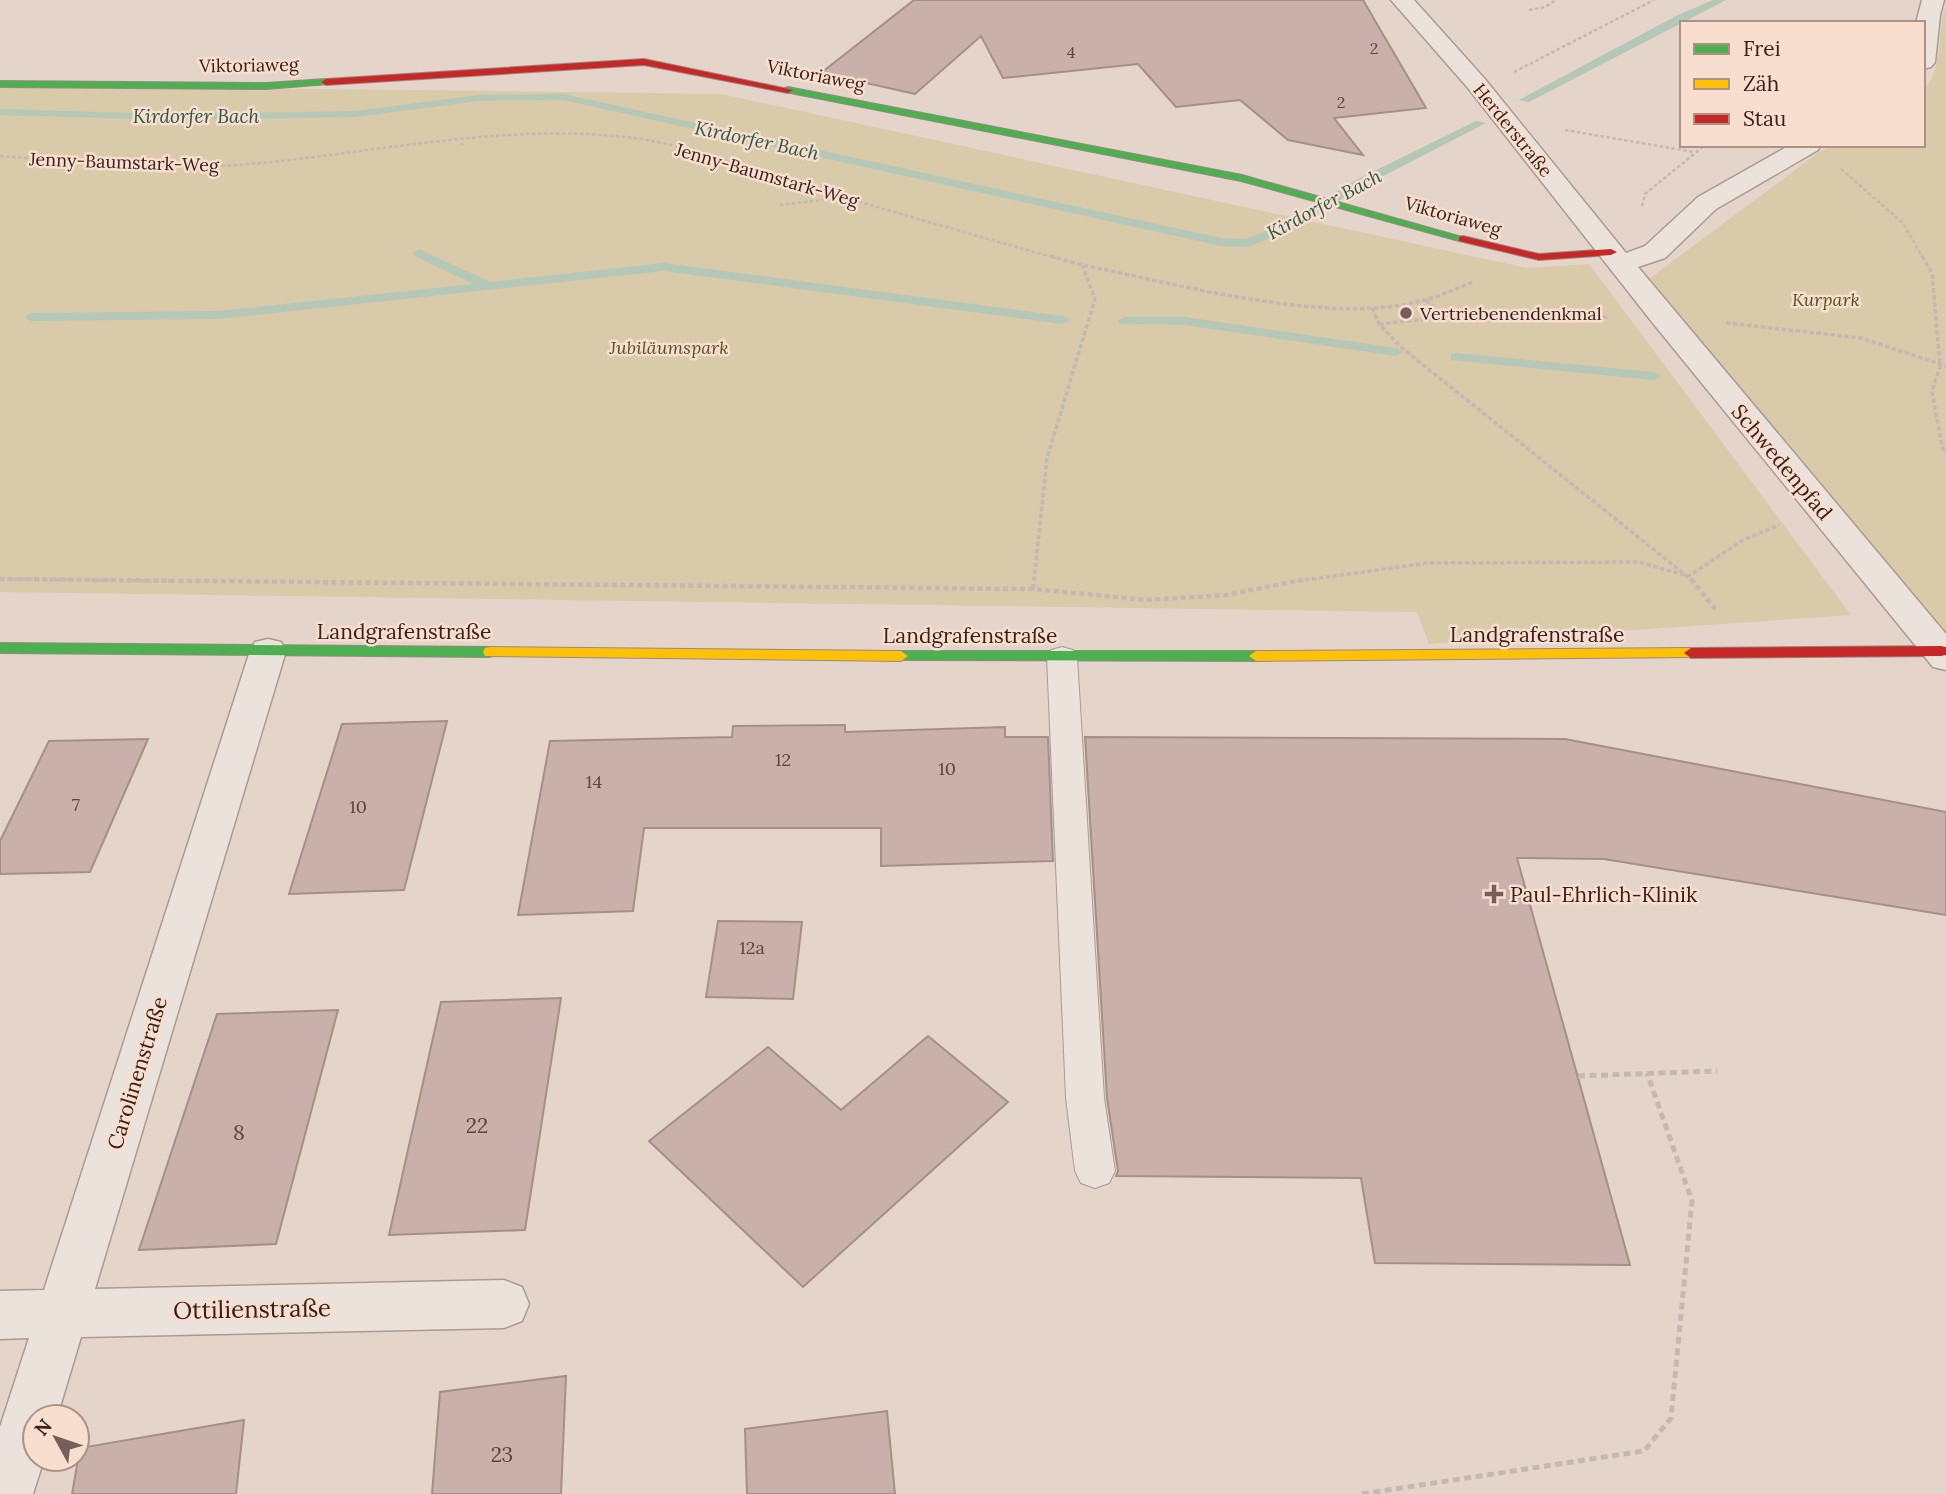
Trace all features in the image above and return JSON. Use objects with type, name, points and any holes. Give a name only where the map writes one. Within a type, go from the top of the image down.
[{"type":"street","name":"Herderstraße","points":[[1402,0],[1476,83],[1616,258]]},
{"type":"street","points":[[1925,56],[1928,46],[1928,13],[1933,0]]},
{"type":"street","name":"Viktoriaweg","points":[[0,84],[265,86],[644,62],[1242,178],[1513,253],[1539,257],[1616,258]]},
{"type":"street","points":[[1616,258],[1655,252],[1707,203],[1805,147]]},
{"type":"street","name":"Schwedenpfad","points":[[1616,258],[1661,316],[1943,654]]},
{"type":"street","name":"Landgrafenstraße","points":[[0,648],[1062,657],[1943,654]]},
{"type":"street","name":"Carolinenstraße","points":[[6,1494],[268,651]]},
{"type":"street","name":"Ottilienstraße","points":[[0,1315],[504,1304]]},
{"type":"lane","points":[[1062,657],[1084,1086],[1095,1171]]},
{"type":"path","points":[[1529,10],[1545,7],[1556,0]]},
{"type":"path","points":[[1476,83],[1511,74],[1654,0]]},
{"type":"path","points":[[1563,129],[1694,152]]},
{"type":"path","name":"Jenny-Baumstark-Weg","points":[[0,156],[156,166],[234,165],[302,159],[461,137],[555,132],[627,137],[695,153],[1082,265],[1288,305],[1372,308],[1426,300],[1472,282],[1513,253]]},
{"type":"path","points":[[461,137],[462,145]]},
{"type":"path","points":[[1809,147],[1860,183],[1903,223],[1932,273],[1940,366],[1932,392],[1942,446],[1946,454]]},
{"type":"path","points":[[780,205],[842,197]]},
{"type":"path","points":[[1033,589],[1047,458],[1095,299],[1082,265]]},
{"type":"path","points":[[1426,300],[1445,317]]},
{"type":"path","points":[[1372,308],[1380,324],[1402,348],[1689,576]]},
{"type":"path","points":[[1380,324],[1445,317],[1661,316],[1861,338],[1946,366]]},
{"type":"path","points":[[0,579],[1033,589],[1146,600],[1213,596],[1322,576],[1427,563],[1638,562],[1689,576],[1743,540],[1776,526],[1833,522]]},
{"type":"path","points":[[1578,1076],[1717,1071]]},
{"type":"path","points":[[1362,1494],[1644,1451],[1671,1418],[1692,1201],[1647,1073]]},
{"type":"green space","name":"Kurpark","points":[[1946,5],[1946,635],[1649,279],[1819,152],[1830,147],[1925,147],[1925,88],[1937,61]]},
{"type":"green space","name":"Jubiläumspark","points":[[0,85],[721,94],[1527,268],[1589,264],[1851,615],[1429,644],[1417,612],[0,592]]},
{"type":"building","points":[[914,0],[1363,0],[1426,108],[1334,118],[1363,155],[1288,140],[1240,100],[1176,107],[1138,64],[1003,78],[981,36],[915,94],[821,73]]},
{"type":"building","points":[[447,721],[404,890],[289,894],[342,724]]},
{"type":"building","points":[[845,725],[845,732],[1005,727],[1005,737],[1048,737],[1053,861],[881,866],[881,828],[644,828],[633,911],[518,915],[550,741],[732,737],[733,726]]},
{"type":"building","points":[[1085,737],[1565,739],[1946,812],[1946,915],[1604,859],[1517,858],[1630,1265],[1375,1263],[1361,1178],[1116,1176],[1118,1171],[1107,1098]]},
{"type":"building","points":[[148,739],[90,872],[0,874],[0,841],[49,741]]},
{"type":"building","points":[[718,921],[802,922],[793,999],[706,997]]},
{"type":"building","points":[[561,998],[525,1230],[389,1235],[441,1002]]},
{"type":"building","points":[[338,1010],[276,1244],[139,1250],[217,1014]]},
{"type":"building","points":[[928,1036],[1008,1102],[803,1287],[649,1141],[768,1047],[841,1110]]},
{"type":"building","points":[[566,1376],[561,1494],[432,1494],[440,1392]]},
{"type":"building","points":[[887,1411],[895,1494],[747,1494],[745,1429]]},
{"type":"building","points":[[244,1420],[236,1494],[72,1494],[76,1473],[91,1473],[91,1446]]},
{"type":"waterway","name":"Kirdorfer Bach","points":[[1525,100],[1682,17],[1721,0]]},
{"type":"waterway","name":"Kirdorfer Bach","points":[[0,112],[168,117],[356,114],[478,98],[563,97],[1221,242],[1247,243],[1283,229],[1356,185],[1480,123]]},
{"type":"waterway","name":"Kirdorfer Bach","points":[[419,253],[488,286]]},
{"type":"waterway","name":"Kirdorfer Bach","points":[[488,286],[664,267],[1063,320]]},
{"type":"waterway","name":"Kirdorfer Bach","points":[[31,317],[218,315],[488,286]]},
{"type":"waterway","name":"Kirdorfer Bach","points":[[1125,321],[1185,321],[1396,352]]},
{"type":"waterway","name":"Kirdorfer Bach","points":[[1456,357],[1654,376]]},
{"type":"traffic: fast","points":[[0,84],[266,86],[326,82]]},
{"type":"traffic: fast","points":[[788,90],[1242,178],[1463,239]]},
{"type":"traffic: fast","points":[[0,648],[490,652]]},
{"type":"traffic: fast","points":[[901,656],[1256,656]]},
{"type":"traffic: slow","points":[[490,652],[901,656]]},
{"type":"traffic: slow","points":[[1256,656],[1691,653]]},
{"type":"traffic: jam","points":[[326,82],[644,62],[788,90]]},
{"type":"traffic: jam","points":[[1463,239],[1539,257],[1611,252]]},
{"type":"traffic: jam","points":[[1691,653],[1941,651]]},
{"type":"place","name":"Vertriebenendenkmal","points":[[1406,313]]},
{"type":"place","name":"Paul-Ehrlich-Klinik","points":[[1494,894]]}]
